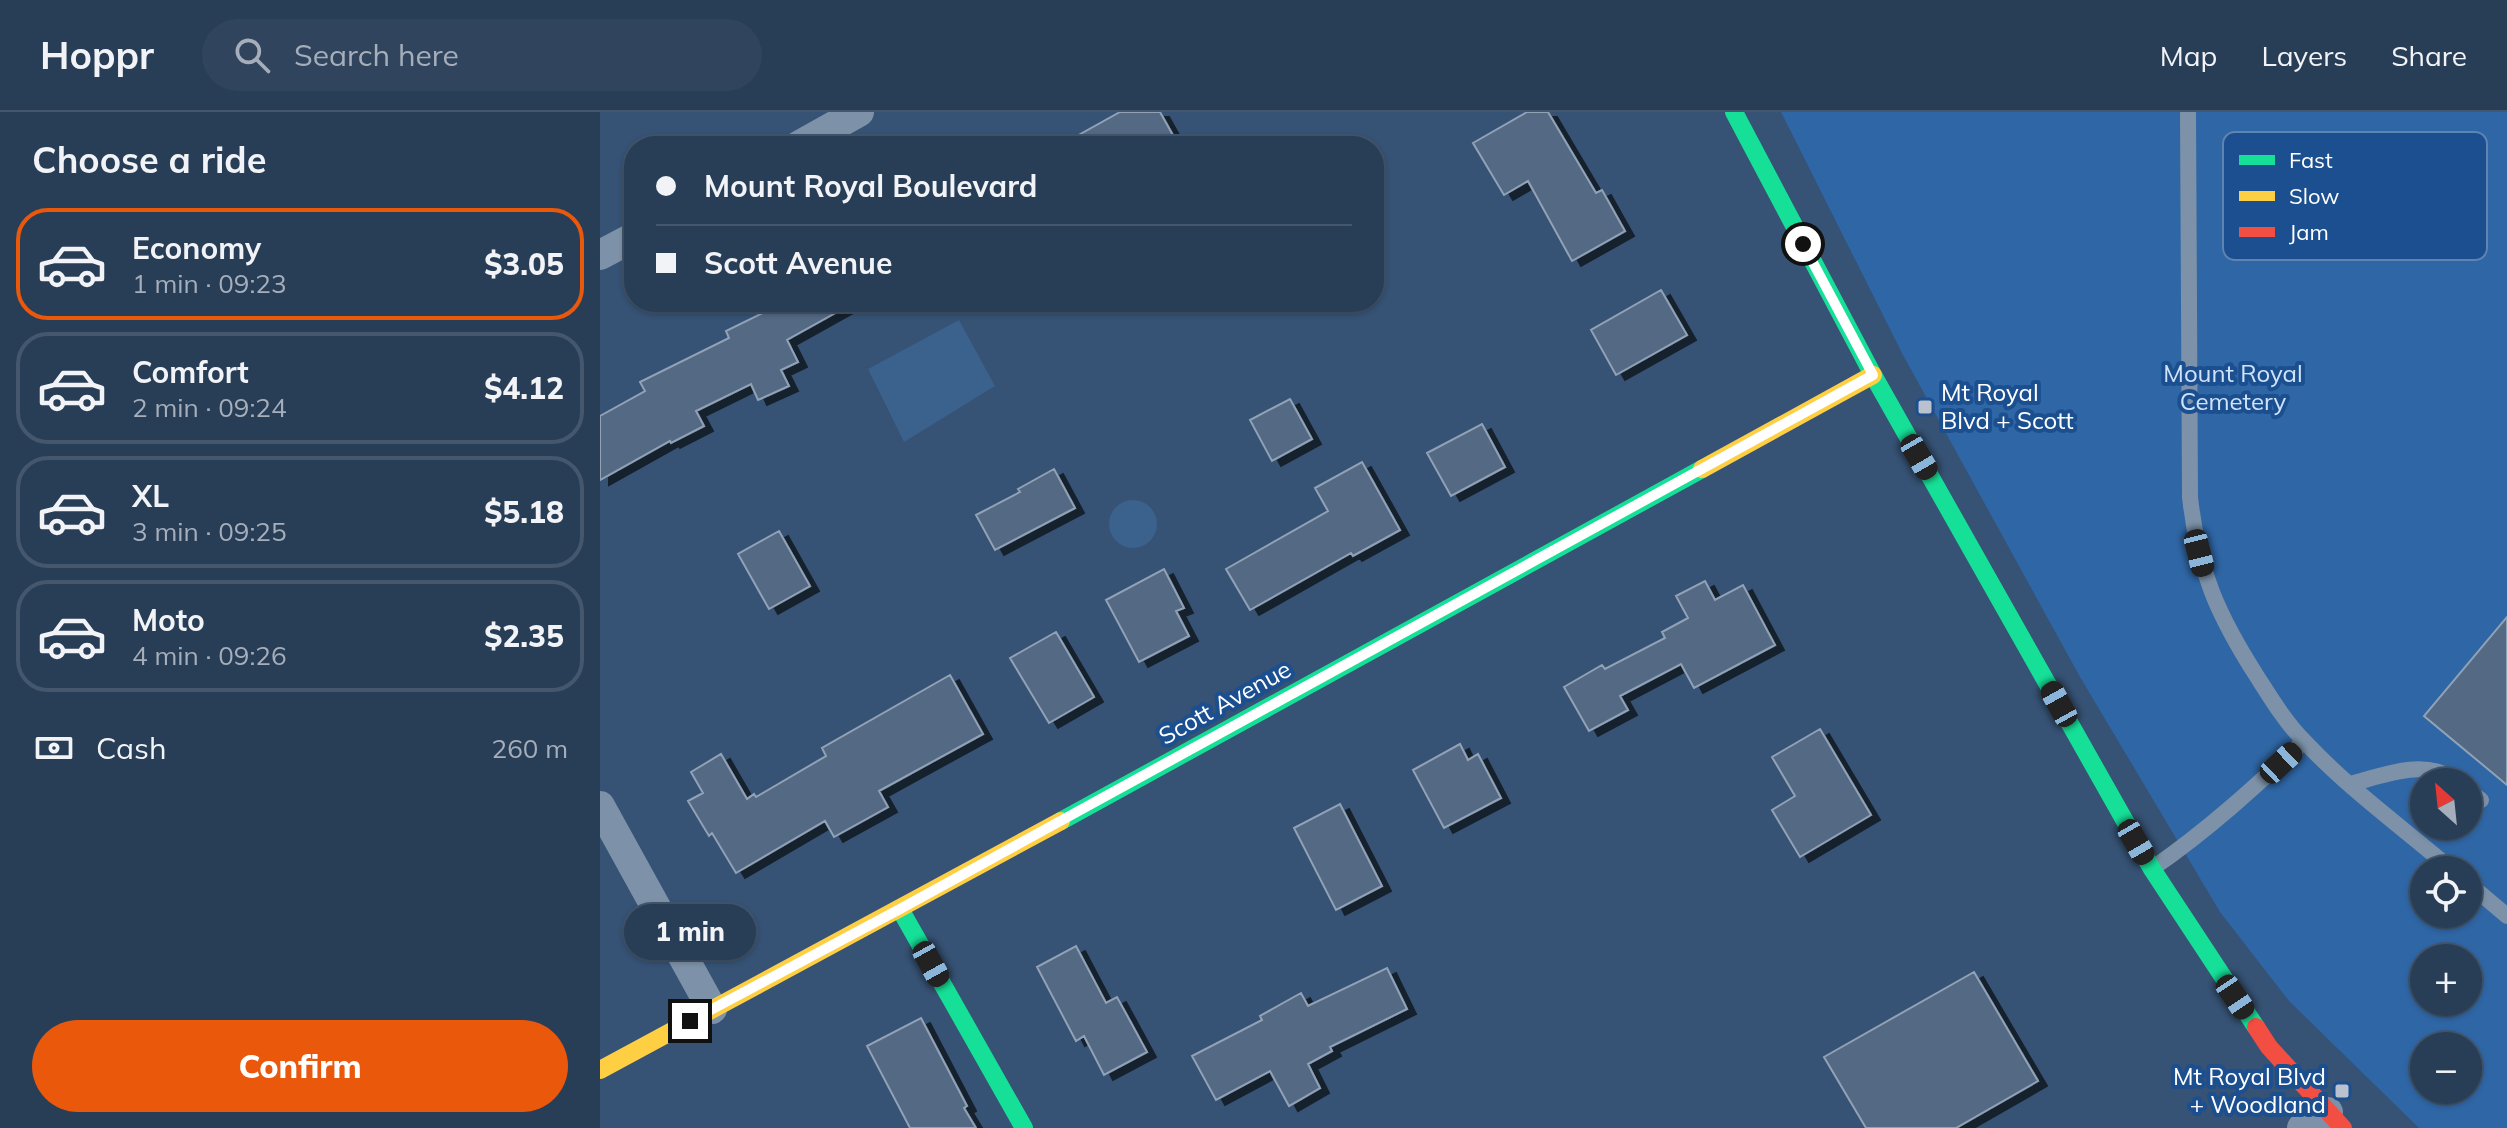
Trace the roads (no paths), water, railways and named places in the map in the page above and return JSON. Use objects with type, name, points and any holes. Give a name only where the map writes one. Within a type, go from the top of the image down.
[{"type":"street","points":[[816,136],[859,112]]},
{"type":"street","points":[[1734,112],[1873,375],[2152,869],[2269,1047],[2336,1120],[2302,1128]]},
{"type":"street","points":[[600,255],[624,242]]},
{"type":"street","name":"Scott Avenue","points":[[600,1070],[900,909],[1873,375]]},
{"type":"street","points":[[600,806],[712,1009]]},
{"type":"street","points":[[900,909],[1024,1128]]},
{"type":"lane","points":[[2188,112],[2190,497],[2203,573],[2218,611],[2276,707],[2304,741],[2350,784],[2435,856]]},
{"type":"lane","points":[[2152,869],[2235,806],[2304,741]]},
{"type":"lane","points":[[2350,784],[2410,769]]},
{"type":"lane","points":[[2482,895],[2507,916]]},
{"type":"place","name":"Mt Royal Blvd + Scott","points":[[1925,407]]},
{"type":"place","name":"Mt Royal Blvd + Woodland","points":[[2342,1091]]},
{"type":"park label","name":"Mount Royal Cemetery","points":[[2233,388]]}]
